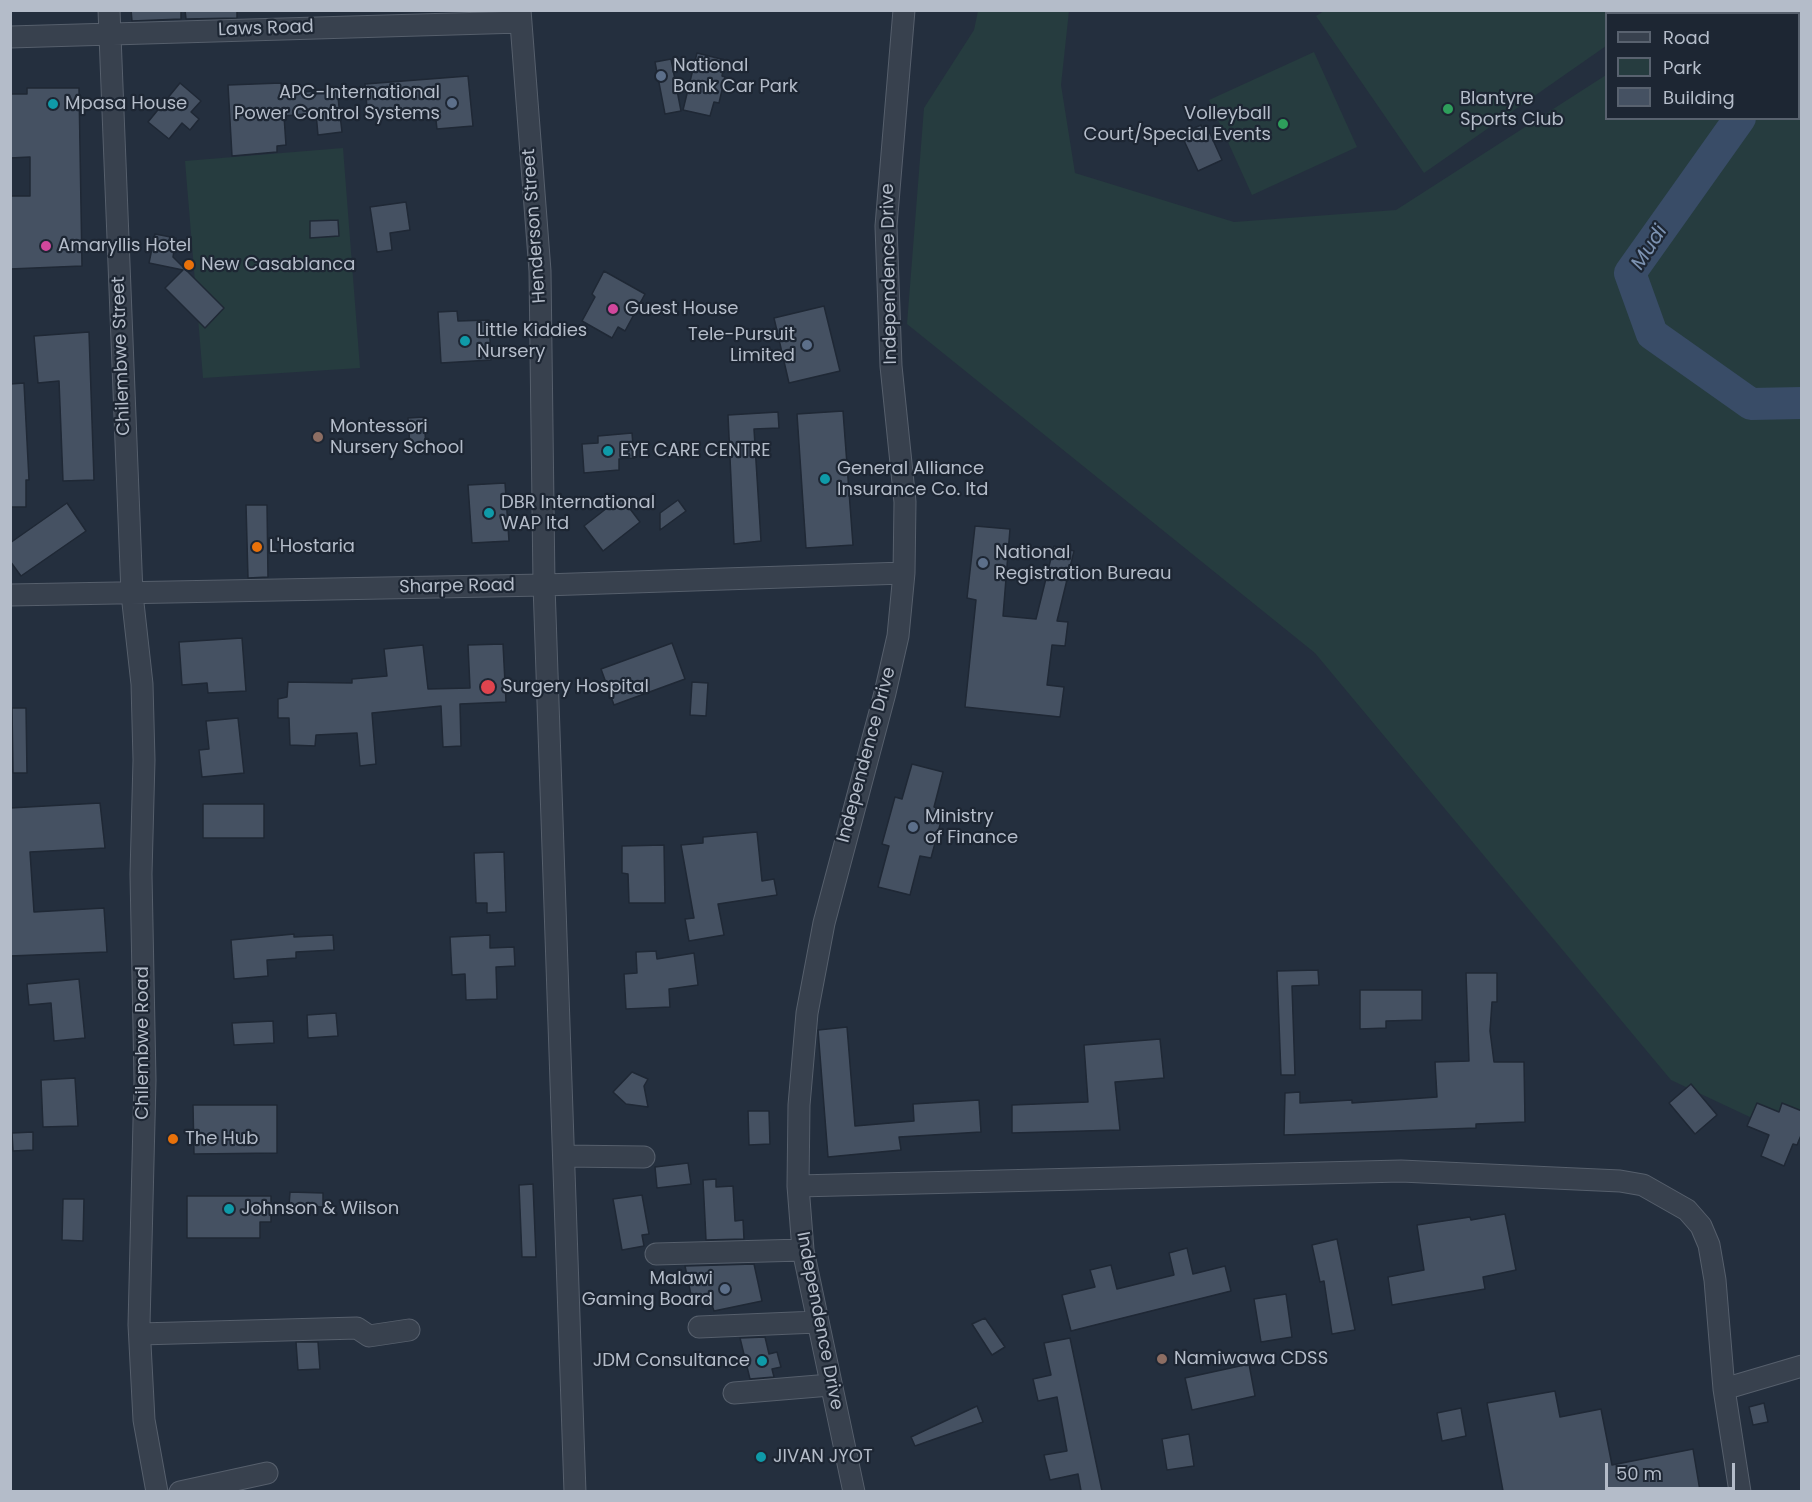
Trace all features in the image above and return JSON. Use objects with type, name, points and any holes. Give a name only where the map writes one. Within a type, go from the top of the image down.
[{"type":"street","name":"Chilembwe Street","points":[[109,10],[132,594]]},
{"type":"street","name":"Independence Drive","points":[[851,1490],[803,1250],[798,1186],[799,1106],[807,1013],[824,923],[898,636],[904,573],[905,502],[891,366],[886,226],[904,10]]},
{"type":"street","name":"Laws Road","points":[[10,38],[521,16]]},
{"type":"street","name":"Henderson Street","points":[[521,16],[540,271],[544,585],[575,1491]]},
{"type":"street","name":"Sharpe Road","points":[[10,596],[544,585],[904,573]]},
{"type":"street","name":"Chilembwe Road","points":[[132,594],[142,684],[144,759],[141,874],[145,1080],[140,1334],[144,1420],[157,1491]]},
{"type":"street","points":[[565,1156],[644,1157]]},
{"type":"street","points":[[798,1186],[1401,1171],[1620,1181],[1643,1185],[1687,1210],[1701,1226],[1709,1245],[1716,1280],[1724,1389],[1740,1491]]},
{"type":"street","points":[[656,1254],[803,1250]]},
{"type":"street","points":[[699,1327],[817,1322]]},
{"type":"street","points":[[140,1334],[357,1328],[369,1336],[409,1330]]},
{"type":"street","points":[[1724,1389],[1802,1366]]},
{"type":"street","points":[[734,1392],[830,1386]]},
{"type":"street","points":[[180,1491],[267,1473]]},
{"type":"green space","name":"Blantyre Sports Club","points":[[1646,10],[1647,12],[1605,12],[1605,47],[1424,173],[1316,16],[1324,11]]},
{"type":"green space","name":"Blantyre Sports Club","points":[[1671,10],[1801,11],[1801,1141],[1671,1080],[1315,653],[907,324],[924,108],[974,30],[978,11],[1069,11],[1061,85],[1075,173],[1234,222],[1396,210],[1605,76],[1605,120],[1800,120],[1800,12],[1669,12]]},
{"type":"green space","name":"Volleyball Court/Special Events","points":[[1314,52],[1357,147],[1252,195],[1209,100]]},
{"type":"green space","points":[[343,148],[360,368],[203,378],[185,161]]},
{"type":"building","points":[[131,10],[181,10],[181,19],[132,21]]},
{"type":"building","points":[[185,10],[237,10],[237,18],[186,19]]},
{"type":"building","points":[[697,53],[725,60],[722,76],[725,77],[719,103],[714,102],[710,116],[683,110]]},
{"type":"building","points":[[671,59],[681,111],[665,114],[655,62]]},
{"type":"building","points":[[468,76],[473,126],[437,129],[435,112],[386,116],[386,113],[374,114],[373,107],[367,108],[365,84]]},
{"type":"building","points":[[180,83],[201,101],[191,112],[199,119],[190,130],[182,123],[169,139],[148,122]]},
{"type":"building","points":[[281,83],[282,94],[337,89],[342,132],[318,135],[316,113],[284,116],[286,145],[277,146],[277,152],[232,156],[228,85]]},
{"type":"building","points":[[27,88],[79,88],[82,266],[10,269],[10,196],[30,196],[30,157],[10,158],[10,94],[27,94]]},
{"type":"building","points":[[1201,125],[1204,132],[1208,129],[1222,160],[1198,171],[1181,134]]},
{"type":"building","points":[[406,202],[410,230],[390,233],[392,250],[377,252],[370,207]]},
{"type":"building","points":[[338,220],[339,236],[310,238],[310,221]]},
{"type":"building","points":[[155,234],[176,238],[173,257],[224,308],[205,328],[165,288],[183,270],[149,263]]},
{"type":"building","name":"Guest House","points":[[604,271],[645,294],[625,331],[618,327],[612,338],[582,321],[595,297],[592,294]]},
{"type":"building","name":"Tele-Pursuit Limited","points":[[824,306],[840,371],[789,383],[774,318]]},
{"type":"building","name":"Little Kiddies Nursery","points":[[457,311],[458,321],[489,320],[491,360],[441,363],[438,312]]},
{"type":"building","points":[[89,332],[94,480],[63,481],[59,381],[38,383],[34,336]]},
{"type":"building","points":[[24,383],[29,480],[26,480],[26,507],[10,507],[10,384]]},
{"type":"building","name":"General Alliance Insurance Co. ltd","points":[[843,411],[853,545],[806,548],[797,414]]},
{"type":"building","points":[[778,412],[779,428],[754,429],[761,541],[734,544],[728,415]]},
{"type":"building","points":[[424,417],[426,447],[410,447],[408,418]]},
{"type":"building","name":"EYE CARE CENTRE","points":[[632,433],[634,458],[619,459],[619,470],[584,473],[582,444],[598,443],[598,436]]},
{"type":"building","name":"DBR International WAP ltd","points":[[505,483],[509,541],[472,543],[468,485]]},
{"type":"building","points":[[621,497],[640,522],[603,551],[584,526]]},
{"type":"building","points":[[678,500],[686,511],[660,530],[660,513]]},
{"type":"building","points":[[67,503],[86,531],[21,576],[10,561],[10,543]]},
{"type":"building","name":"L'Hostaria","points":[[246,505],[267,505],[268,577],[248,578]]},
{"type":"building","points":[[975,526],[1010,529],[1003,616],[1036,619],[1054,546],[1074,551],[1057,621],[1068,622],[1065,646],[1052,645],[1047,685],[1064,687],[1060,717],[965,707],[976,600],[967,598]]},
{"type":"building","points":[[242,638],[246,691],[208,693],[207,683],[182,685],[179,642]]},
{"type":"building","points":[[672,643],[685,679],[614,705],[601,669]]},
{"type":"building","points":[[503,644],[506,702],[460,704],[461,746],[443,747],[441,706],[372,713],[376,764],[360,766],[357,733],[316,735],[315,746],[290,745],[289,718],[278,718],[278,699],[287,697],[288,682],[352,683],[352,679],[387,676],[384,649],[423,645],[428,689],[470,688],[468,645]]},
{"type":"building","points":[[692,682],[708,683],[706,716],[690,715]]},
{"type":"building","points":[[12,708],[26,708],[27,773],[13,773]]},
{"type":"building","points":[[238,718],[244,773],[202,777],[199,750],[209,749],[206,721]]},
{"type":"building","name":"Ministry of Finance","points":[[912,764],[943,772],[934,807],[944,810],[931,858],[920,856],[910,895],[878,887],[889,846],[882,844],[895,797],[902,799]]},
{"type":"building","points":[[100,803],[105,848],[30,852],[34,912],[104,908],[107,952],[10,956],[10,808]]},
{"type":"building","points":[[203,804],[264,804],[264,838],[203,838]]},
{"type":"building","points":[[757,832],[762,881],[774,879],[777,895],[718,904],[724,935],[689,941],[685,919],[694,918],[681,845],[703,843],[703,837]]},
{"type":"building","points":[[664,845],[665,903],[629,903],[628,874],[622,873],[622,846]]},
{"type":"building","points":[[504,852],[506,912],[487,913],[487,903],[476,903],[474,853]]},
{"type":"building","points":[[294,934],[294,937],[333,935],[334,950],[296,952],[296,958],[267,960],[268,976],[234,979],[231,940]]},
{"type":"building","points":[[490,935],[490,948],[514,947],[515,966],[496,967],[497,999],[466,1000],[465,974],[452,975],[450,937]]},
{"type":"building","points":[[656,951],[657,959],[694,953],[698,985],[669,989],[670,1007],[626,1009],[624,974],[637,973],[636,952]]},
{"type":"building","points":[[1318,970],[1319,985],[1292,986],[1295,1075],[1281,1075],[1277,971]]},
{"type":"building","points":[[1466,973],[1497,973],[1497,1002],[1492,1002],[1490,1031],[1494,1062],[1524,1062],[1525,1122],[1476,1124],[1476,1128],[1284,1135],[1285,1093],[1300,1092],[1300,1103],[1352,1100],[1352,1103],[1437,1097],[1435,1062],[1469,1061]]},
{"type":"building","points":[[79,979],[85,1038],[54,1041],[51,1003],[29,1005],[27,984]]},
{"type":"building","points":[[1360,990],[1422,990],[1422,1020],[1386,1021],[1386,1028],[1360,1029]]},
{"type":"building","points":[[336,1013],[338,1036],[308,1038],[307,1015]]},
{"type":"building","points":[[273,1021],[274,1043],[234,1045],[232,1023]]},
{"type":"building","points":[[847,1027],[855,1126],[914,1121],[913,1104],[979,1100],[981,1132],[899,1137],[901,1150],[828,1157],[818,1030]]},
{"type":"building","points":[[1160,1039],[1164,1078],[1115,1082],[1120,1130],[1012,1133],[1012,1105],[1088,1102],[1084,1045]]},
{"type":"building","points":[[632,1072],[648,1079],[644,1086],[648,1107],[626,1104],[613,1092]]},
{"type":"building","points":[[75,1078],[78,1126],[43,1127],[41,1080]]},
{"type":"building","points":[[1691,1084],[1717,1115],[1695,1134],[1669,1103]]},
{"type":"building","points":[[1757,1103],[1779,1112],[1782,1103],[1802,1111],[1802,1133],[1797,1145],[1793,1144],[1784,1166],[1761,1156],[1769,1135],[1747,1126]]},
{"type":"building","points":[[193,1105],[277,1105],[277,1153],[194,1154]]},
{"type":"building","points":[[748,1111],[769,1111],[770,1144],[749,1145]]},
{"type":"building","points":[[33,1132],[33,1150],[13,1151],[12,1133]]},
{"type":"building","points":[[688,1163],[691,1184],[657,1188],[655,1167]]},
{"type":"building","points":[[716,1179],[716,1187],[733,1186],[735,1221],[743,1220],[744,1239],[706,1240],[703,1180]]},
{"type":"building","points":[[533,1184],[536,1257],[522,1257],[519,1185]]},
{"type":"building","points":[[290,1192],[323,1193],[323,1207],[289,1206]]},
{"type":"building","points":[[642,1195],[649,1234],[642,1235],[644,1246],[622,1250],[613,1199]]},
{"type":"building","name":"Johnson & Wilson","points":[[187,1196],[271,1196],[271,1222],[260,1222],[260,1238],[187,1238]]},
{"type":"building","points":[[63,1199],[84,1199],[83,1241],[62,1240]]},
{"type":"building","points":[[1505,1214],[1516,1270],[1483,1277],[1485,1289],[1392,1305],[1388,1277],[1424,1270],[1417,1225]]},
{"type":"building","points":[[1337,1239],[1355,1330],[1332,1334],[1324,1281],[1320,1282],[1312,1245]]},
{"type":"building","points":[[1187,1248],[1193,1274],[1225,1266],[1231,1291],[1071,1331],[1062,1295],[1095,1287],[1090,1270],[1111,1265],[1117,1289],[1174,1275],[1169,1253]]},
{"type":"building","name":"Malawi Gaming Board","points":[[754,1264],[762,1301],[714,1311],[712,1305],[702,1307],[699,1294],[691,1295],[685,1266]]},
{"type":"building","points":[[1286,1294],[1292,1337],[1261,1342],[1254,1299]]},
{"type":"building","points":[[985,1318],[1005,1347],[992,1355],[972,1324]]},
{"type":"building","name":"JDM Consultance","points":[[765,1337],[769,1354],[777,1352],[781,1367],[772,1369],[774,1377],[750,1379],[740,1338]]},
{"type":"building","points":[[1070,1338],[1102,1491],[1081,1491],[1078,1474],[1050,1480],[1044,1455],[1067,1451],[1057,1397],[1038,1401],[1033,1379],[1051,1375],[1044,1343]]},
{"type":"building","points":[[296,1342],[318,1342],[320,1369],[298,1370]]},
{"type":"building","points":[[1249,1364],[1255,1396],[1192,1410],[1185,1378]]},
{"type":"building","points":[[1555,1391],[1560,1417],[1601,1409],[1612,1465],[1693,1449],[1700,1491],[1503,1491],[1487,1403]]},
{"type":"building","points":[[1764,1403],[1768,1422],[1753,1425],[1749,1407]]},
{"type":"building","points":[[977,1406],[983,1422],[915,1446],[911,1437]]},
{"type":"building","points":[[1461,1408],[1466,1436],[1442,1441],[1437,1413]]},
{"type":"building","points":[[1189,1434],[1194,1466],[1167,1470],[1162,1439]]},
{"type":"waterway","name":"Mudi","points":[[1739,120],[1630,273],[1652,334],[1751,404],[1802,403]]},
{"type":"place","name":"National Bank Car Park","points":[[661,76]]},
{"type":"place","name":"APC-International Power Control Systems","points":[[452,103]]},
{"type":"place","name":"Mpasa House","points":[[53,104]]},
{"type":"place","name":"Blantyre Sports Club","points":[[1448,109]]},
{"type":"place","name":"Volleyball Court/Special Events","points":[[1283,124]]},
{"type":"place","name":"Amaryllis Hotel","points":[[46,246]]},
{"type":"place","name":"New Casablanca","points":[[189,265]]},
{"type":"place","name":"Guest House","points":[[613,309]]},
{"type":"place","name":"Little Kiddies Nursery","points":[[465,341]]},
{"type":"place","name":"Tele-Pursuit Limited","points":[[807,345]]},
{"type":"place","name":"Montessori Nursery School","points":[[318,437]]},
{"type":"place","name":"EYE CARE CENTRE","points":[[608,451]]},
{"type":"place","name":"General Alliance Insurance Co. ltd","points":[[825,479]]},
{"type":"place","name":"DBR International WAP ltd","points":[[489,513]]},
{"type":"place","name":"L'Hostaria","points":[[257,547]]},
{"type":"place","name":"National Registration Bureau","points":[[983,563]]},
{"type":"place","name":"Surgery Hospital","points":[[488,687]]},
{"type":"place","name":"Ministry of Finance","points":[[913,827]]},
{"type":"place","name":"The Hub","points":[[173,1139]]},
{"type":"place","name":"Johnson & Wilson","points":[[229,1209]]},
{"type":"place","name":"Malawi Gaming Board","points":[[725,1289]]},
{"type":"place","name":"Namiwawa CDSS","points":[[1162,1359]]},
{"type":"place","name":"JDM Consultance","points":[[762,1361]]},
{"type":"place","name":"JIVAN JYOT","points":[[761,1457]]}]
